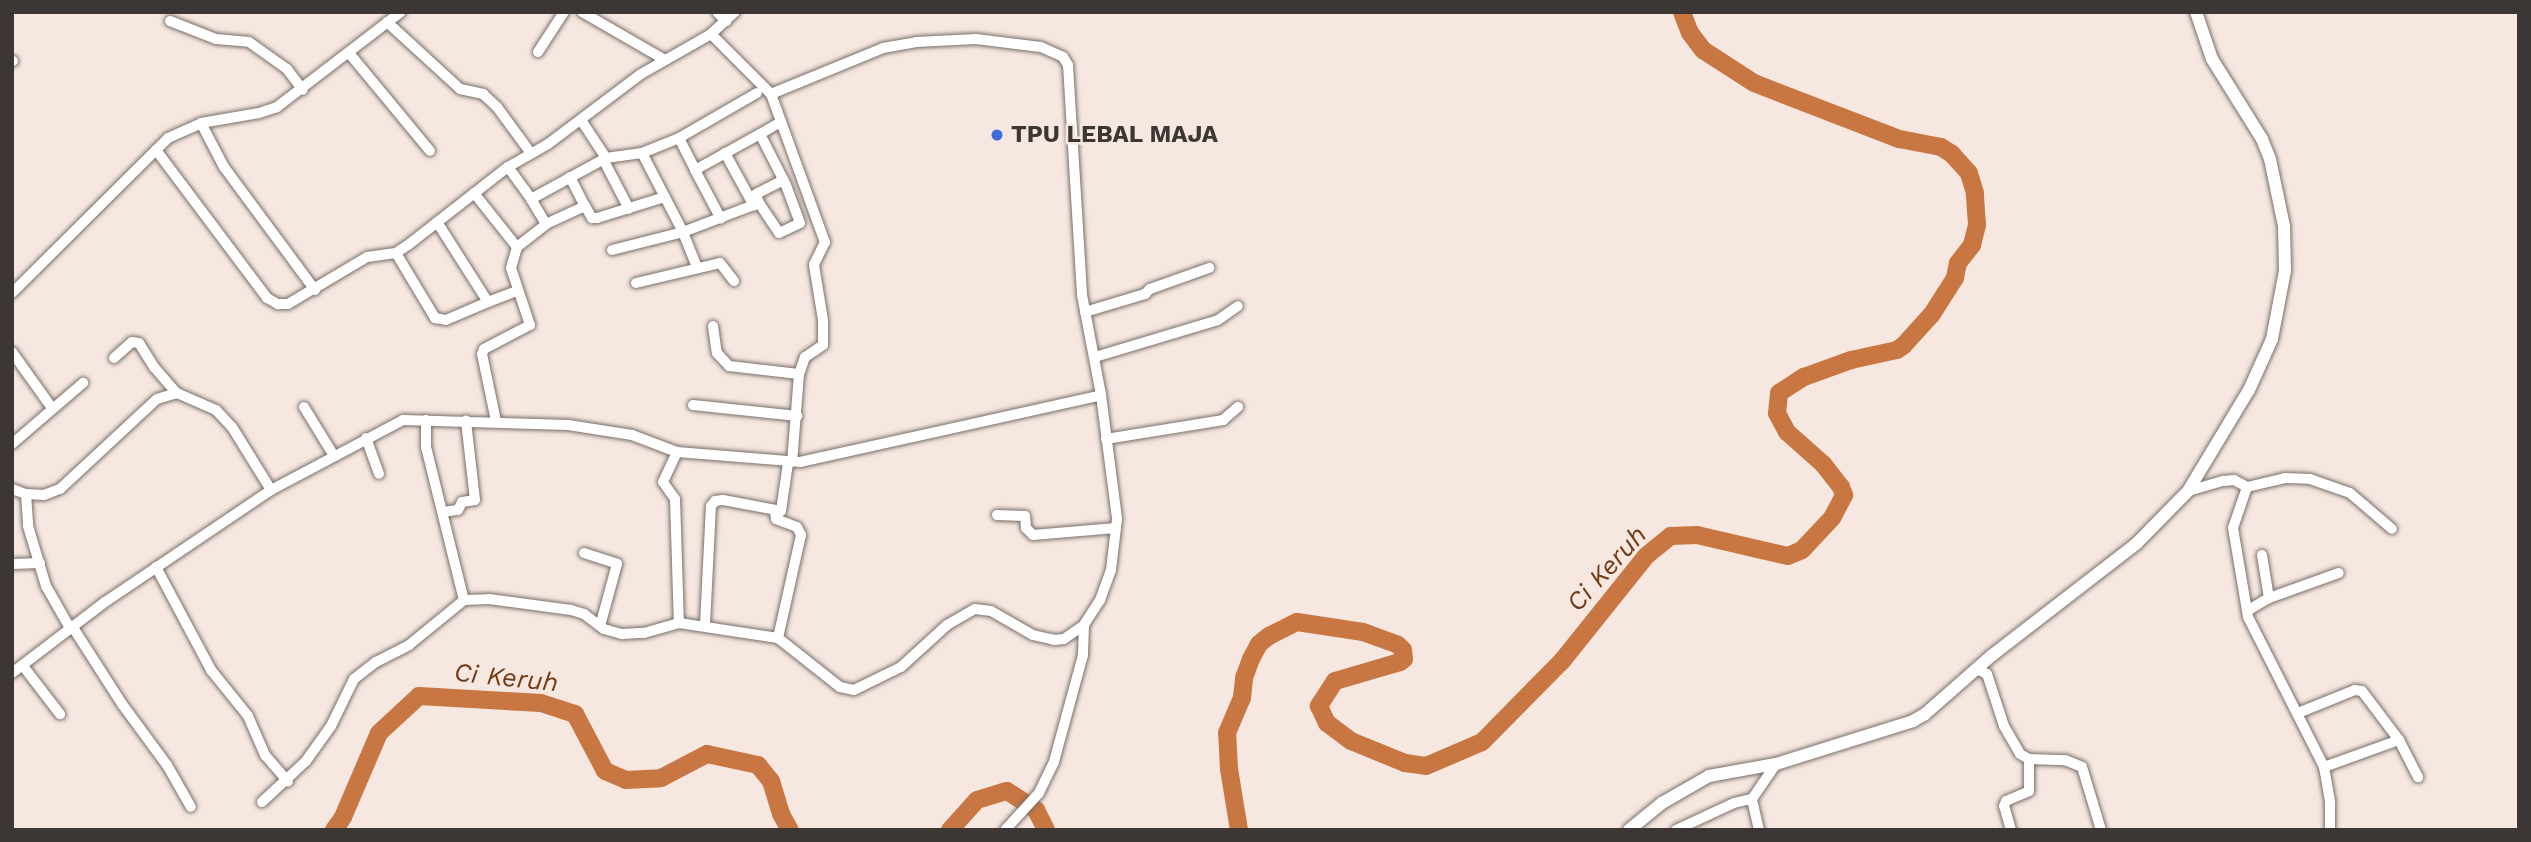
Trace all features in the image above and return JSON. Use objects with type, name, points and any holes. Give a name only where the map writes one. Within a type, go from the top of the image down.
[{"type":"street","points":[[12,293],[168,138],[201,123],[267,111],[303,90],[401,12]]},
{"type":"street","points":[[538,52],[564,12]]},
{"type":"street","points":[[582,12],[665,60]]},
{"type":"street","points":[[717,12],[726,21]]},
{"type":"street","points":[[156,149],[267,298],[278,304],[288,304],[367,257],[396,253],[508,167],[665,60],[711,34],[735,12]]},
{"type":"street","points":[[1629,830],[1642,817],[1694,782],[1723,773],[1776,764],[1913,721],[2050,608],[2094,579],[2136,544],[2188,491],[2249,390],[2272,340],[2285,271],[2284,226],[2270,159],[2262,139],[2212,59],[2196,12]]},
{"type":"street","points":[[170,20],[216,39],[249,42],[287,69],[303,90]]},
{"type":"street","points":[[387,22],[460,89],[483,94],[497,107],[530,152]]},
{"type":"street","points":[[705,624],[711,506],[715,501],[723,500],[775,511],[782,509],[797,416],[799,374],[805,357],[823,345],[823,320],[814,265],[825,242],[771,94],[711,34]]},
{"type":"street","points":[[261,802],[288,781],[331,726],[354,679],[376,662],[409,645],[464,600],[489,599],[571,610],[621,634],[645,632],[679,623],[705,624],[778,638],[840,687],[854,690],[901,667],[947,625],[975,609],[991,611],[1033,635],[1054,640],[1064,639],[1084,625],[1100,600],[1111,570],[1116,528],[1101,395],[1085,312],[1068,65],[1063,57],[1041,47],[976,39],[916,42],[883,48],[771,94]]},
{"type":"street","points":[[349,53],[430,151]]},
{"type":"street","points":[[531,199],[605,158],[642,153],[679,138],[757,93]]},
{"type":"street","points":[[580,120],[605,158],[629,209]]},
{"type":"street","points":[[695,170],[781,122]]},
{"type":"street","points":[[201,123],[224,167],[315,290]]},
{"type":"street","points":[[725,153],[754,200],[779,233],[798,225],[800,220],[784,180],[760,134]]},
{"type":"street","points":[[679,138],[721,219]]},
{"type":"street","points":[[642,153],[683,232],[697,267]]},
{"type":"street","points":[[508,167],[546,224]]},
{"type":"street","points":[[570,177],[592,218],[665,197]]},
{"type":"street","points":[[612,250],[683,232],[721,219],[784,180]]},
{"type":"street","points":[[474,192],[517,247]]},
{"type":"street","points":[[496,421],[482,354],[484,349],[530,325],[511,268],[517,247],[546,224],[584,206]]},
{"type":"street","points":[[437,222],[488,302]]},
{"type":"street","points":[[396,253],[435,318],[446,320],[517,291]]},
{"type":"street","points":[[636,283],[720,263],[734,281]]},
{"type":"street","points":[[1085,312],[1145,294],[1150,289],[1209,268]]},
{"type":"street","points":[[1095,358],[1218,320],[1238,306]]},
{"type":"street","points":[[713,326],[717,354],[729,366],[799,374]]},
{"type":"street","points":[[114,358],[131,342],[139,343],[154,367],[177,393],[206,404],[224,418],[271,490]]},
{"type":"street","points":[[12,352],[52,408]]},
{"type":"street","points":[[12,444],[83,383]]},
{"type":"street","points":[[12,489],[26,494],[44,495],[60,489],[157,400],[177,393]]},
{"type":"street","points":[[12,673],[71,627],[271,490],[404,420],[496,421],[604,430],[632,435],[677,452],[790,462],[1101,395]]},
{"type":"street","points":[[693,405],[797,416]]},
{"type":"street","points":[[304,407],[334,456]]},
{"type":"street","points":[[1106,439],[1223,420],[1238,407]]},
{"type":"street","points":[[426,420],[426,447],[464,600]]},
{"type":"street","points":[[443,512],[458,510],[462,502],[475,500],[466,421]]},
{"type":"street","points":[[366,438],[379,474]]},
{"type":"street","points":[[677,452],[663,482],[675,499],[679,623]]},
{"type":"street","points":[[2188,491],[2234,481],[2247,487],[2285,478],[2320,482],[2360,499],[2392,529]]},
{"type":"street","points":[[2247,487],[2233,528],[2247,611],[2298,713],[2303,730],[2324,767],[2330,802],[2330,830]]},
{"type":"street","points":[[26,494],[27,526],[46,586],[122,704],[167,765],[191,807]]},
{"type":"street","points":[[775,511],[776,519],[797,527],[801,535],[778,638]]},
{"type":"street","points":[[997,515],[1025,516],[1026,528],[1033,534],[1116,528]]},
{"type":"street","points":[[584,553],[617,563],[600,626]]},
{"type":"street","points":[[2262,555],[2269,598]]},
{"type":"street","points":[[12,564],[40,563]]},
{"type":"street","points":[[156,567],[211,670],[248,716],[265,755],[288,781]]},
{"type":"street","points":[[2247,611],[2269,598],[2339,573]]},
{"type":"street","points":[[1008,826],[1039,793],[1054,762],[1085,641],[1084,625]]},
{"type":"street","points":[[23,666],[60,714]]},
{"type":"street","points":[[1977,669],[1987,674],[2014,746],[2029,759],[2065,760],[2077,762],[2082,767],[2101,830]]},
{"type":"street","points":[[2298,713],[2359,690],[2399,740],[2418,776]]},
{"type":"street","points":[[2324,767],[2399,740]]},
{"type":"street","points":[[2011,830],[2004,806],[2006,801],[2029,791],[2029,759]]},
{"type":"street","points":[[1676,830],[1734,803],[1752,799],[1776,764]]},
{"type":"street","points":[[1752,799],[1759,830]]},
{"type":"waterway","name":"Ci Keruh","points":[[1239,830],[1229,769],[1227,733],[1242,698],[1244,678],[1251,659],[1259,644],[1269,636],[1297,622],[1363,632],[1398,645],[1403,650],[1404,659],[1335,681],[1319,706],[1327,723],[1351,741],[1405,763],[1426,766],[1482,742],[1562,661],[1646,556],[1671,536],[1697,535],[1788,556],[1802,550],[1832,518],[1844,495],[1841,487],[1823,464],[1787,432],[1777,413],[1779,393],[1804,377],[1851,360],[1897,350],[1903,346],[1932,314],[1955,278],[1958,263],[1972,245],[1977,225],[1975,193],[1969,173],[1952,154],[1941,147],[1899,139],[1754,83],[1703,50],[1690,33],[1682,12]]},
{"type":"waterway","name":"Ci Keruh","points":[[334,830],[343,817],[379,733],[419,696],[541,703],[575,714],[605,771],[626,780],[661,778],[707,754],[758,765],[771,781],[781,814],[790,830]]},
{"type":"waterway","name":"Ci Keruh","points":[[950,830],[977,800],[1007,791],[1036,810],[1046,830]]},
{"type":"place","name":"TPU LEBAL MAJA","points":[[997,135]]}]
